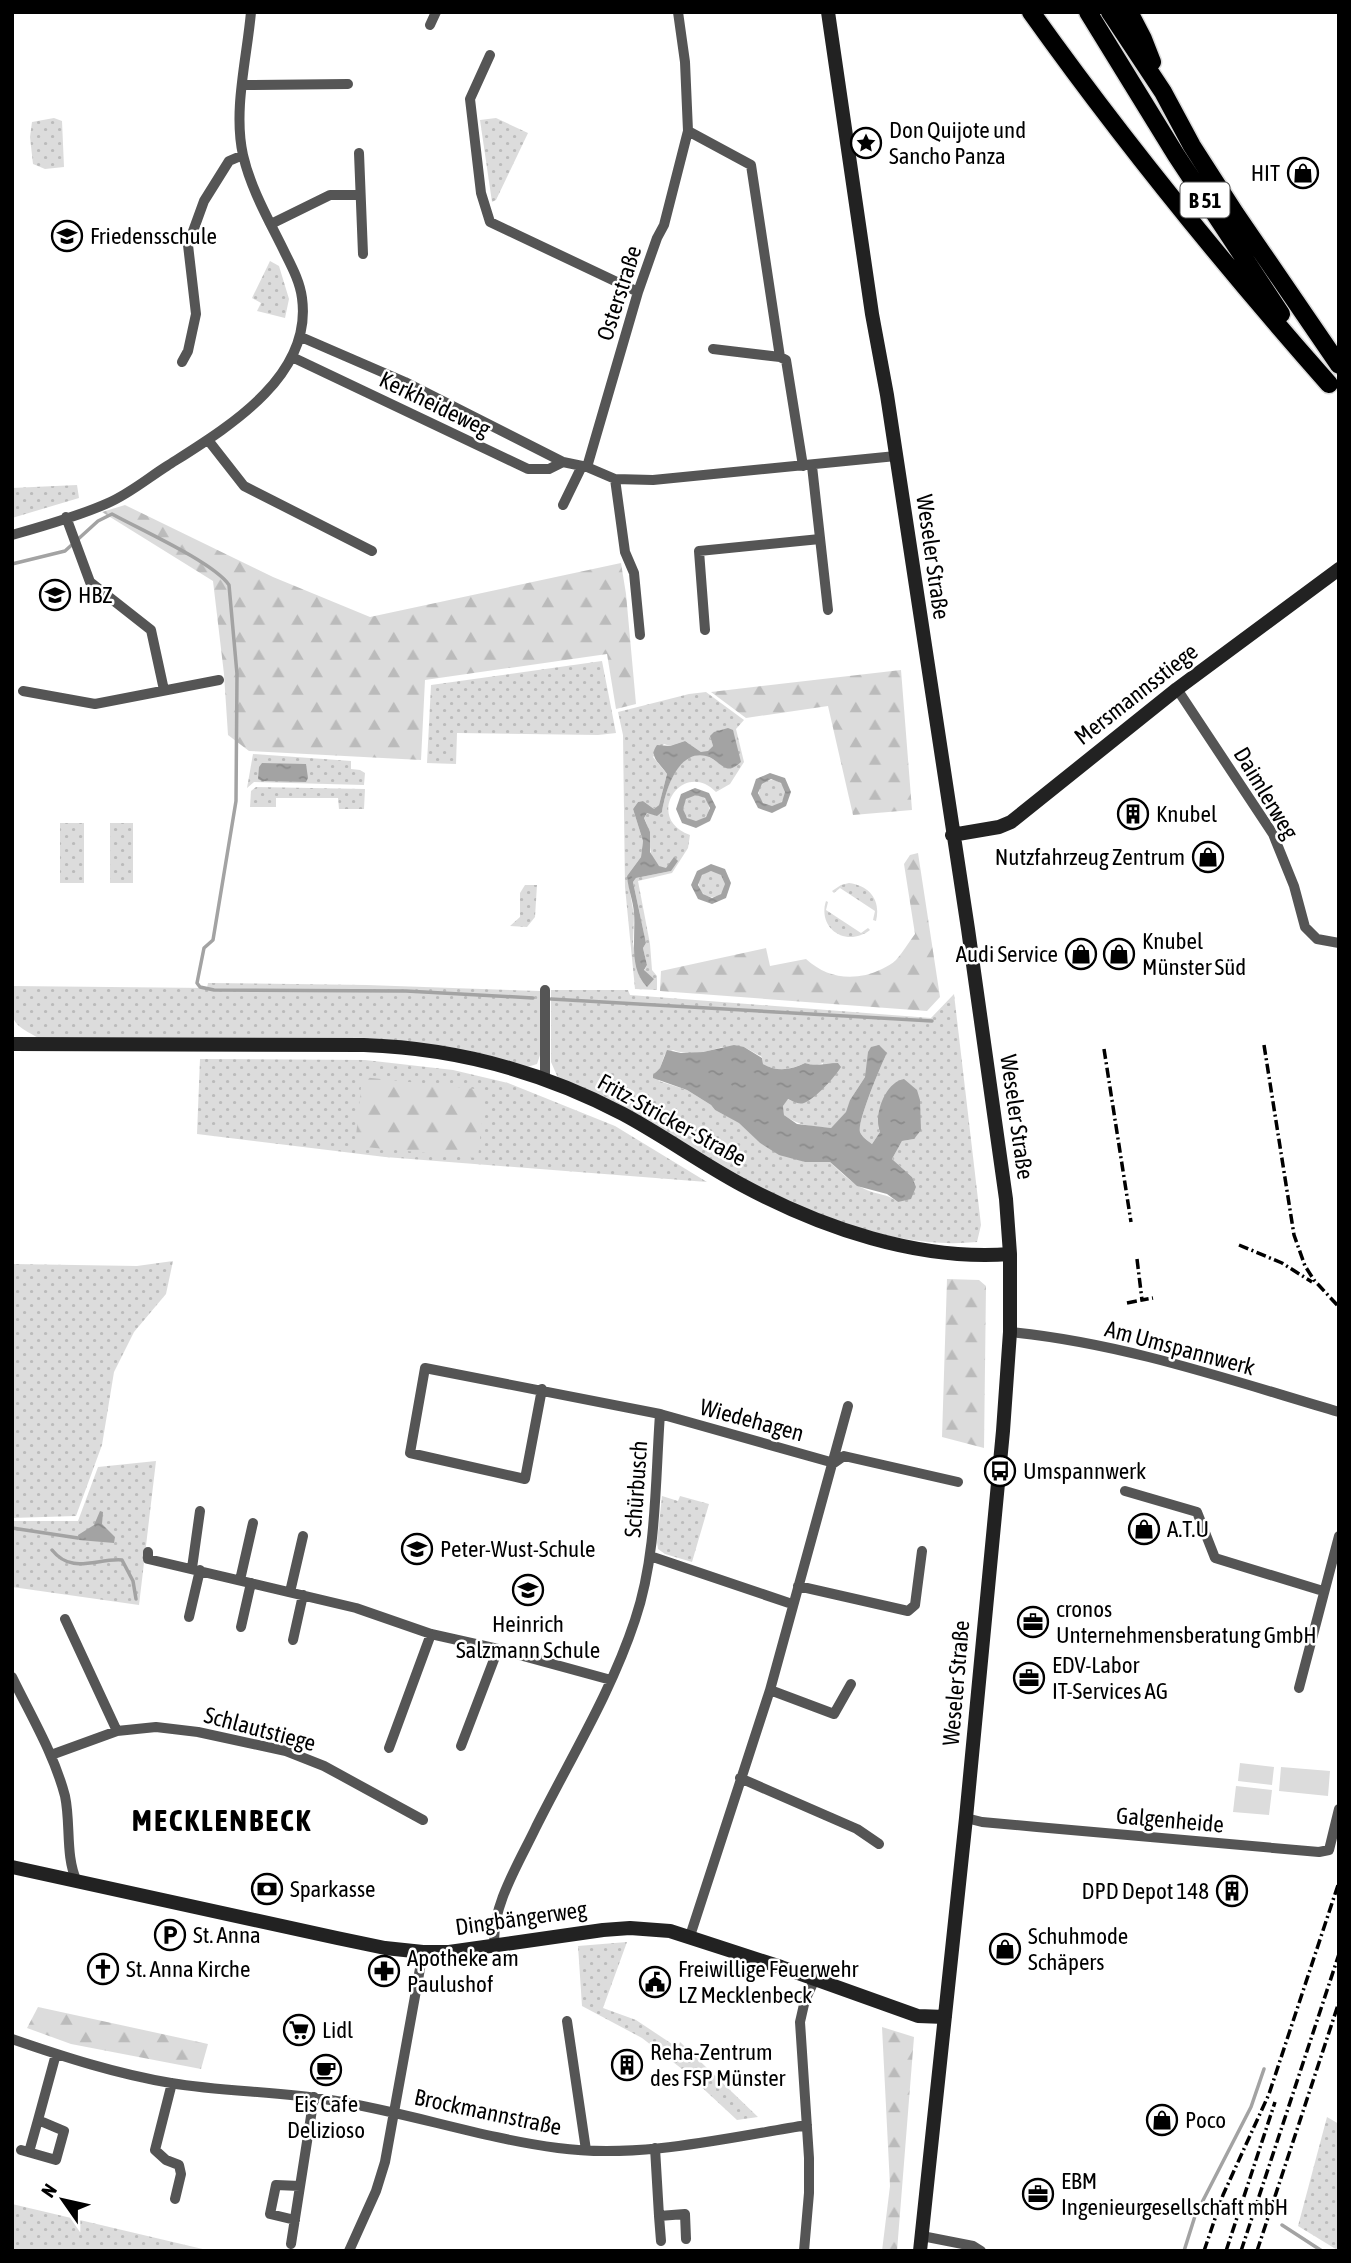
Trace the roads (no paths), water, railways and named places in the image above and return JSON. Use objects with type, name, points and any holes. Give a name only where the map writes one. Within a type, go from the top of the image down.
[{"type":"highway","name":"B 51","points":[[1031,12],[1147,166],[1267,314],[1334,391]]},
{"type":"highway","name":"B 51","points":[[1088,12],[1211,210],[1334,391]]},
{"type":"highway","name":"B 51","points":[[1110,12],[1163,92],[1192,146],[1221,191],[1339,365]]},
{"type":"highway","name":"B 51","points":[[1129,12],[1143,39],[1163,92]]},
{"type":"main road","name":"Weseler Straße","points":[[828,12],[1005,1188],[1010,1254],[1010,1332],[1003,1431],[921,2243]]},
{"type":"main road","name":"Mersmannsstiege","points":[[953,835],[1012,822],[1177,689],[1339,569]]},
{"type":"main road","name":"Fritz-Stricker-Straße","points":[[12,1044],[401,1046],[455,1054],[545,1080],[622,1114],[741,1185],[824,1222],[896,1244],[935,1251],[981,1256],[1010,1254]]},
{"type":"main road","name":"Dingbängerweg","points":[[12,1867],[385,1948],[423,1952],[449,1952],[630,1928],[670,1931],[918,2016],[945,2017]]},
{"type":"street","points":[[12,535],[109,502],[208,440],[258,402],[292,357],[301,337],[302,297],[295,274],[254,188],[243,155],[243,85],[251,12]]},
{"type":"street","points":[[430,25],[436,12]]},
{"type":"street","name":"Osterstraße","points":[[584,467],[638,292],[664,225],[688,131],[685,62],[678,12]]},
{"type":"street","points":[[490,55],[470,99],[481,193],[491,222],[638,292]]},
{"type":"street","points":[[243,85],[348,84]]},
{"type":"street","points":[[688,131],[751,165],[783,359],[820,539],[828,610]]},
{"type":"street","points":[[359,153],[362,254]]},
{"type":"street","points":[[183,362],[196,314],[188,245],[204,201],[229,161],[243,155]]},
{"type":"street","points":[[271,224],[330,195],[360,195]]},
{"type":"street","name":"Kerkheideweg","points":[[301,337],[405,382],[564,462],[615,479],[653,480],[896,456]]},
{"type":"street","points":[[713,349],[783,359]]},
{"type":"street","name":"Kerkheideweg","points":[[292,357],[528,469],[549,470],[564,462]]},
{"type":"street","points":[[208,440],[244,486],[372,551]]},
{"type":"street","points":[[563,505],[584,467]]},
{"type":"street","points":[[615,479],[625,552],[634,573],[640,635]]},
{"type":"street","points":[[66,517],[90,582],[151,630],[164,690]]},
{"type":"street","points":[[705,630],[699,551],[820,539]]},
{"type":"street","points":[[23,691],[95,704],[219,680]]},
{"type":"street","name":"Daimlerweg","points":[[1177,689],[1273,834],[1294,886],[1305,927],[1317,939],[1339,943]]},
{"type":"street","points":[[545,990],[545,1080]]},
{"type":"street","name":"Am Umspannwerk","points":[[1010,1332],[1112,1347],[1339,1412]]},
{"type":"street","name":"Schürbusch","points":[[495,1946],[494,1923],[517,1866],[611,1680],[636,1618],[650,1556],[660,1415],[542,1390],[425,1368],[410,1453],[526,1479],[542,1390]]},
{"type":"street","points":[[690,1936],[770,1690],[848,1406]]},
{"type":"street","name":"Wiedehagen","points":[[660,1415],[834,1463],[844,1456],[958,1482]]},
{"type":"street","points":[[1125,1491],[1197,1512],[1215,1558],[1324,1591]]},
{"type":"street","points":[[189,1617],[200,1511]]},
{"type":"street","points":[[240,1580],[253,1523]]},
{"type":"street","points":[[290,1592],[303,1536]]},
{"type":"street","points":[[1299,1688],[1339,1536]]},
{"type":"street","points":[[798,1586],[908,1611],[915,1605],[922,1551]]},
{"type":"street","points":[[148,1552],[148,1559],[356,1608],[430,1634],[498,1649],[611,1680]]},
{"type":"street","points":[[650,1556],[792,1604]]},
{"type":"street","points":[[242,1627],[251,1583]]},
{"type":"street","points":[[293,1640],[303,1595]]},
{"type":"street","points":[[65,1619],[117,1731]]},
{"type":"street","points":[[389,1748],[430,1634]]},
{"type":"street","points":[[461,1746],[498,1649]]},
{"type":"street","points":[[12,1677],[51,1755],[66,1800],[72,1871],[77,1882]]},
{"type":"street","points":[[770,1690],[834,1714],[851,1684]]},
{"type":"street","name":"Schlautstiege","points":[[51,1755],[117,1731],[156,1727],[177,1729],[286,1751],[324,1766],[423,1821]]},
{"type":"street","points":[[740,1778],[857,1829],[879,1844]]},
{"type":"street","name":"Galgenheide","points":[[966,1818],[982,1822],[1319,1853],[1329,1850],[1339,1809]]},
{"type":"street","points":[[349,2251],[381,2178],[423,1952]]},
{"type":"street","points":[[804,2251],[809,2193],[800,2022],[805,2000],[815,1979]]},
{"type":"street","points":[[567,2021],[586,2150]]},
{"type":"street","name":"Brockmannstraße","points":[[12,2039],[113,2071],[172,2083],[314,2097],[394,2111],[526,2143],[586,2150],[655,2148],[807,2125]]},
{"type":"street","points":[[38,2120],[64,2131],[57,2160],[25,2151],[38,2120],[55,2054]]},
{"type":"street","points":[[172,2083],[155,2150],[166,2160],[179,2165],[181,2174],[175,2199]]},
{"type":"street","points":[[291,2244],[314,2097]]},
{"type":"street","points":[[655,2148],[661,2241]]},
{"type":"street","points":[[295,2220],[270,2214],[276,2185],[300,2186]]},
{"type":"street","points":[[659,2216],[684,2214],[686,2239]]},
{"type":"street","name":"Weseler Straße","points":[[921,2243],[973,2246],[981,2251]]},
{"type":"water","points":[[728,728],[733,730],[741,762],[728,768],[706,756],[688,759],[670,783],[662,812],[657,816],[647,813],[644,818],[650,832],[650,852],[659,866],[666,868],[674,857],[678,861],[671,871],[636,878],[633,882],[646,943],[643,948],[647,965],[644,970],[654,979],[647,987],[635,962],[634,913],[627,876],[641,857],[643,841],[633,809],[638,802],[643,801],[654,809],[659,805],[667,774],[654,757],[657,745],[670,746],[685,741],[701,752],[708,751],[713,746],[710,736]]},
{"type":"water","points":[[262,763],[306,764],[308,778],[306,782],[262,781],[258,779]]},
{"type":"water","points":[[770,773],[785,778],[791,792],[786,806],[772,813],[758,808],[751,794],[756,779]],"holes":[[[771,779],[781,783],[785,792],[782,802],[772,806],[763,803],[758,793],[762,784]]]},
{"type":"water","points":[[695,788],[709,793],[716,807],[710,821],[696,828],[682,823],[676,809],[681,794]],"holes":[[[696,795],[705,798],[710,808],[706,817],[696,821],[687,818],[683,809],[686,799]]]},
{"type":"water","points":[[711,864],[725,869],[731,883],[726,898],[712,904],[698,899],[691,885],[697,871]],"holes":[[[711,871],[721,875],[725,884],[721,894],[712,898],[703,894],[698,885],[702,875]]]},
{"type":"water","points":[[734,1045],[744,1047],[762,1058],[763,1064],[773,1068],[789,1069],[805,1063],[838,1063],[841,1067],[838,1071],[809,1101],[802,1103],[788,1099],[783,1106],[784,1115],[797,1124],[831,1128],[846,1112],[850,1100],[865,1077],[868,1052],[871,1047],[879,1045],[887,1053],[866,1106],[860,1132],[872,1144],[880,1132],[878,1117],[882,1101],[897,1081],[904,1079],[917,1090],[921,1130],[914,1139],[902,1141],[892,1159],[912,1177],[916,1187],[911,1199],[898,1202],[887,1194],[857,1186],[830,1162],[805,1162],[779,1155],[760,1143],[739,1123],[687,1090],[653,1078],[667,1050],[681,1053],[703,1052]]},
{"type":"water","points":[[100,1511],[103,1512],[102,1524],[115,1537],[114,1543],[79,1540],[78,1535],[94,1525]]},
{"type":"waterway","points":[[12,564],[65,551],[98,521],[112,514],[192,556],[229,585],[237,674],[236,801],[213,940],[204,948],[197,983],[200,987],[214,990],[406,991],[533,998]]},
{"type":"waterway","points":[[551,999],[932,1021]]},
{"type":"waterway","points":[[12,1528],[78,1538]]},
{"type":"waterway","points":[[52,1550],[60,1558],[76,1564],[122,1560],[133,1581],[136,1599]]},
{"type":"waterway","points":[[1184,2251],[1195,2216],[1251,2107],[1264,2069]]},
{"type":"waterway","points":[[1282,2225],[1322,2251]]},
{"type":"railway","points":[[1264,1045],[1294,1235],[1305,1266],[1339,1307]]},
{"type":"railway","points":[[1104,1049],[1131,1222]]},
{"type":"railway","points":[[1239,1245],[1282,1263],[1312,1282]]},
{"type":"railway","points":[[1137,1259],[1142,1300],[1153,1298]]},
{"type":"railway","points":[[1127,1303],[1142,1300]]},
{"type":"railway","points":[[1204,2251],[1223,2195],[1269,2094],[1339,1882]]},
{"type":"railway","points":[[1241,2251],[1339,1954]]},
{"type":"railway","points":[[1257,2251],[1339,2002]]},
{"type":"railway","points":[[1226,2251],[1275,2102]]},
{"type":"place","name":"Don Quijote und Sancho Panza","points":[[866,143]]},
{"type":"place","name":"HIT","points":[[1303,173]]},
{"type":"place","name":"Friedensschule","points":[[67,236]]},
{"type":"place","name":"HBZ","points":[[55,595]]},
{"type":"place","name":"Knubel","points":[[1133,814]]},
{"type":"place","name":"Nutzfahrzeug Zentrum","points":[[1208,857]]},
{"type":"place","name":"Audi Service","points":[[1081,954]]},
{"type":"place","name":"Knubel Münster Süd","points":[[1119,954]]},
{"type":"place","name":"Umspannwerk","points":[[1000,1471]]},
{"type":"place","name":"A.T.U","points":[[1144,1529]]},
{"type":"place","name":"Peter-Wust-Schule","points":[[417,1549]]},
{"type":"place","name":"Heinrich Salzmann Schule","points":[[528,1590]]},
{"type":"place","name":"cronos Unternehmensberatung GmbH","points":[[1033,1622]]},
{"type":"place","name":"EDV-Labor IT-Services AG","points":[[1029,1678]]},
{"type":"place","name":"Sparkasse","points":[[267,1889]]},
{"type":"place","name":"DPD Depot 148","points":[[1232,1891]]},
{"type":"place","name":"St. Anna","points":[[170,1935]]},
{"type":"place","name":"Schuhmode Schäpers","points":[[1005,1949]]},
{"type":"place","name":"St. Anna Kirche","points":[[103,1969]]},
{"type":"place","name":"Apotheke am Paulushof","points":[[384,1971]]},
{"type":"place","name":"Freiwillige Feuerwehr LZ Mecklenbeck","points":[[655,1982]]},
{"type":"place","name":"Lidl","points":[[299,2030]]},
{"type":"place","name":"Reha-Zentrum des FSP Münster","points":[[627,2065]]},
{"type":"place","name":"Eis Cafe Delizioso","points":[[326,2070]]},
{"type":"place","name":"Poco","points":[[1162,2120]]},
{"type":"place","name":"EBM Ingenieurgesellschaft mbH","points":[[1038,2194]]},
{"type":"district","name":"MECKLENBECK","points":[[222,1820]]}]
